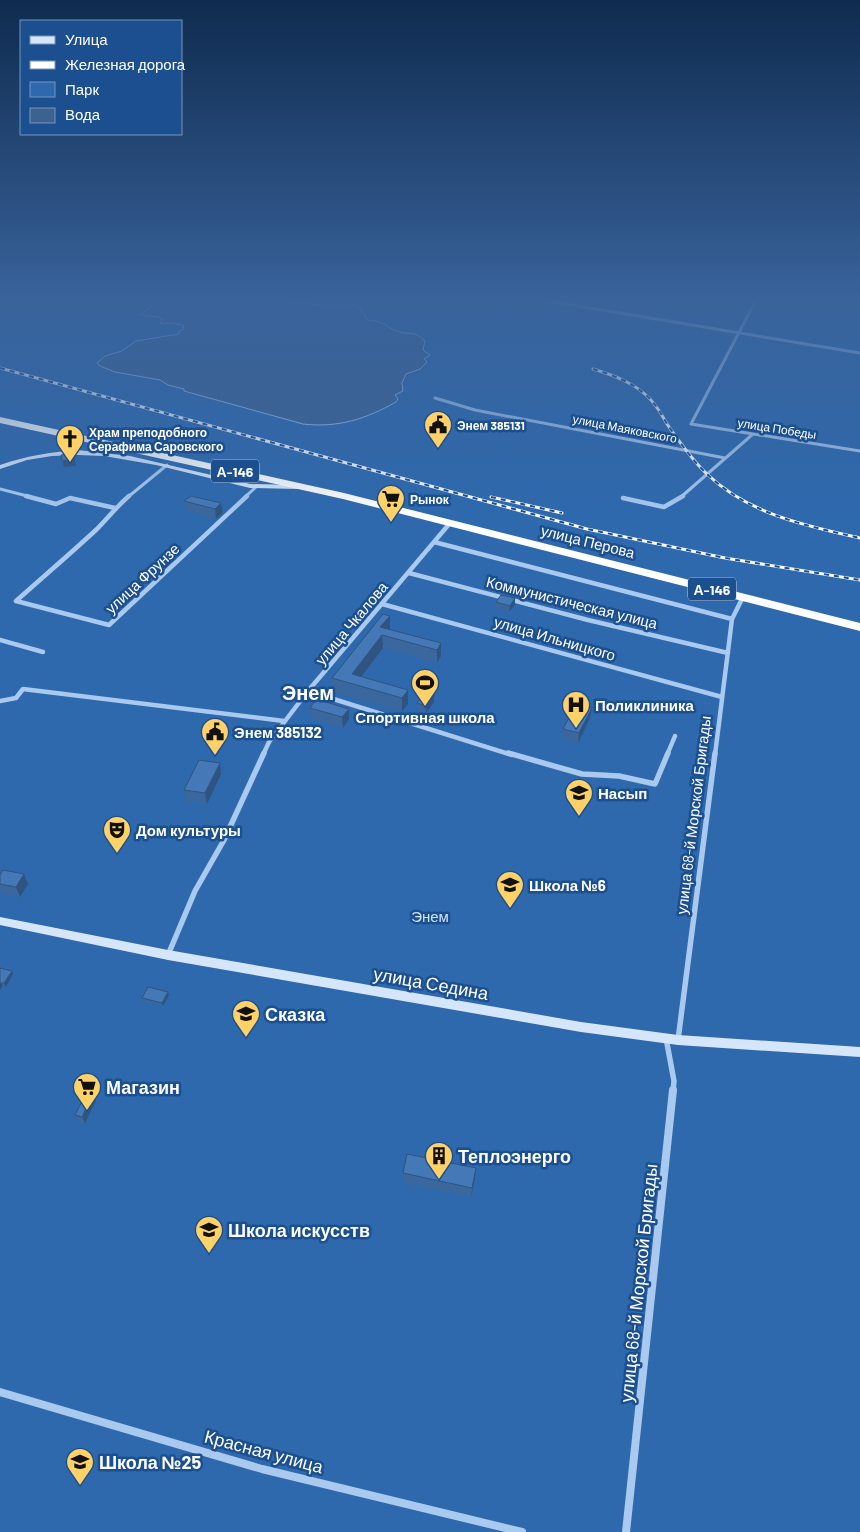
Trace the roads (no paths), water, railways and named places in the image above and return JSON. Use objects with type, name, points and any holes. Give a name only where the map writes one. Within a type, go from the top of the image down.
[{"type":"highway","name":"улица Перова","points":[[0,420],[308,487],[860,627]]},
{"type":"street","name":"улица Победы","points":[[719,371],[691,424],[860,451]]},
{"type":"street","name":"улица Маяковского","points":[[435,398],[475,410],[725,458]]},
{"type":"street","points":[[623,498],[664,507],[677,501],[753,434]]},
{"type":"street","name":"улица Перова","points":[[0,467],[56,452],[91,452],[167,466],[256,487],[308,487]]},
{"type":"street","name":"улица Фрунзе","points":[[167,466],[115,508],[72,554],[16,600],[109,625],[182,559],[256,487]]},
{"type":"street","points":[[0,489],[56,504],[70,498],[115,508]]},
{"type":"street","name":"улица Чкалова","points":[[168,955],[196,891],[224,840],[269,742],[308,691],[450,523]]},
{"type":"street","points":[[434,542],[732,619]]},
{"type":"street","name":"Коммунистическая улица","points":[[409,573],[588,620],[728,653]]},
{"type":"street","name":"улица 68-й Морской Бригады","points":[[626,1532],[674,1080],[672,1039],[732,619],[743,597]]},
{"type":"street","name":"улица Ильницкого","points":[[382,604],[722,697]]},
{"type":"street","points":[[0,640],[43,652]]},
{"type":"street","points":[[0,701],[16,698],[24,688],[284,721]]},
{"type":"street","points":[[308,691],[530,760],[582,774],[619,776],[655,784],[675,736]]},
{"type":"street","name":"улица Седина","points":[[0,921],[168,955],[571,1025],[672,1039],[860,1052]]},
{"type":"street","name":"Красная улица","points":[[0,1392],[262,1469],[522,1532]]},
{"type":"water","points":[[413,371],[406,374],[402,383],[403,391],[395,395],[398,399],[396,402],[363,417],[328,425],[303,424],[184,391],[184,389],[168,385],[160,380],[115,372]]},
{"type":"railway","points":[[13,371],[587,529],[725,558],[860,580]]},
{"type":"railway","points":[[600,371],[623,380],[644,393],[655,405],[696,463],[723,488],[759,509],[799,523],[860,538]]},
{"type":"railway","points":[[491,497],[562,513]]},
{"type":"place","name":"Энем 385131","points":[[438,449]]},
{"type":"place","name":"Храм преподобного Серафима Саровского","points":[[70,463]]},
{"type":"place","name":"Рынок","points":[[391,523]]},
{"type":"place","name":"Спортивная школа","points":[[425,707]]},
{"type":"place","name":"Поликлиника","points":[[576,729]]},
{"type":"place","name":"Энем 385132","points":[[215,756]]},
{"type":"place","name":"Насып","points":[[579,817]]},
{"type":"place","name":"Дом культуры","points":[[117,854]]},
{"type":"place","name":"Школа №6","points":[[510,909]]},
{"type":"place","name":"Сказка","points":[[246,1038]]},
{"type":"place","name":"Магазин","points":[[87,1111]]},
{"type":"place","name":"Теплоэнерго","points":[[439,1180]]},
{"type":"place","name":"Школа искусств","points":[[209,1254]]},
{"type":"place","name":"Школа №25","points":[[80,1486]]},
{"type":"district","name":"Энем","points":[[308,692]]}]
